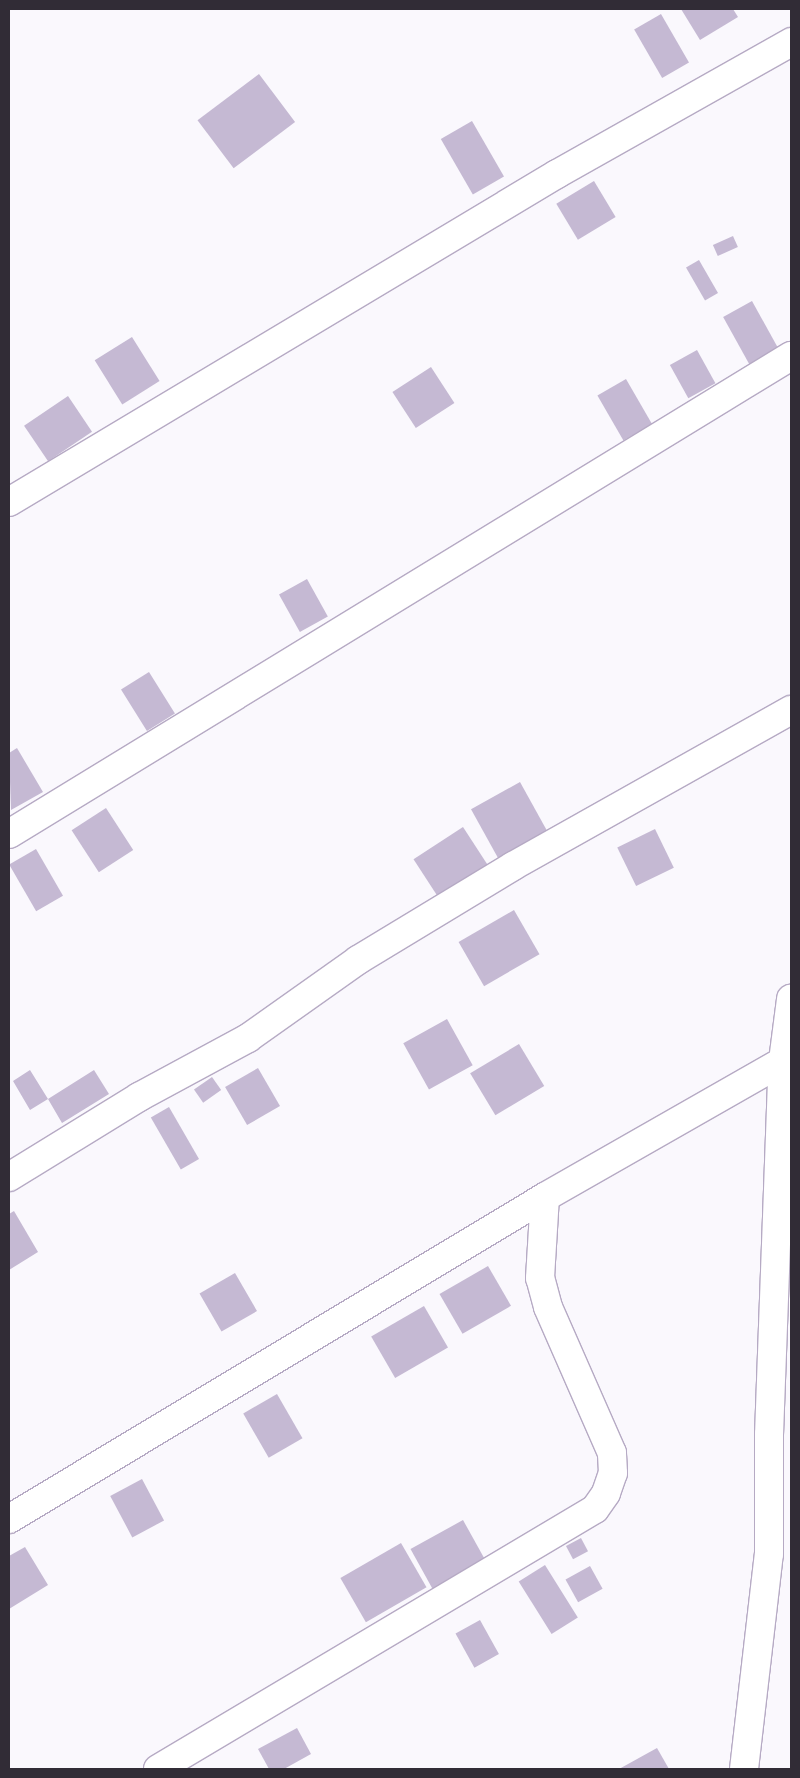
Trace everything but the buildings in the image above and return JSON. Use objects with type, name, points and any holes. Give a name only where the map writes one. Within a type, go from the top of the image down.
[{"type":"street","points":[[9,502],[557,174],[791,42]]},
{"type":"street","points":[[9,834],[791,356]]},
{"type":"street","points":[[9,1177],[139,1097],[248,1038],[358,960],[513,866],[791,710]]},
{"type":"street","points":[[744,1769],[769,1554],[769,1435],[791,999]]},
{"type":"street","points":[[9,1518],[545,1197],[787,1061]]},
{"type":"street","points":[[158,1769],[595,1509],[606,1493],[613,1473],[606,1434],[548,1307],[540,1278],[545,1197]]}]
